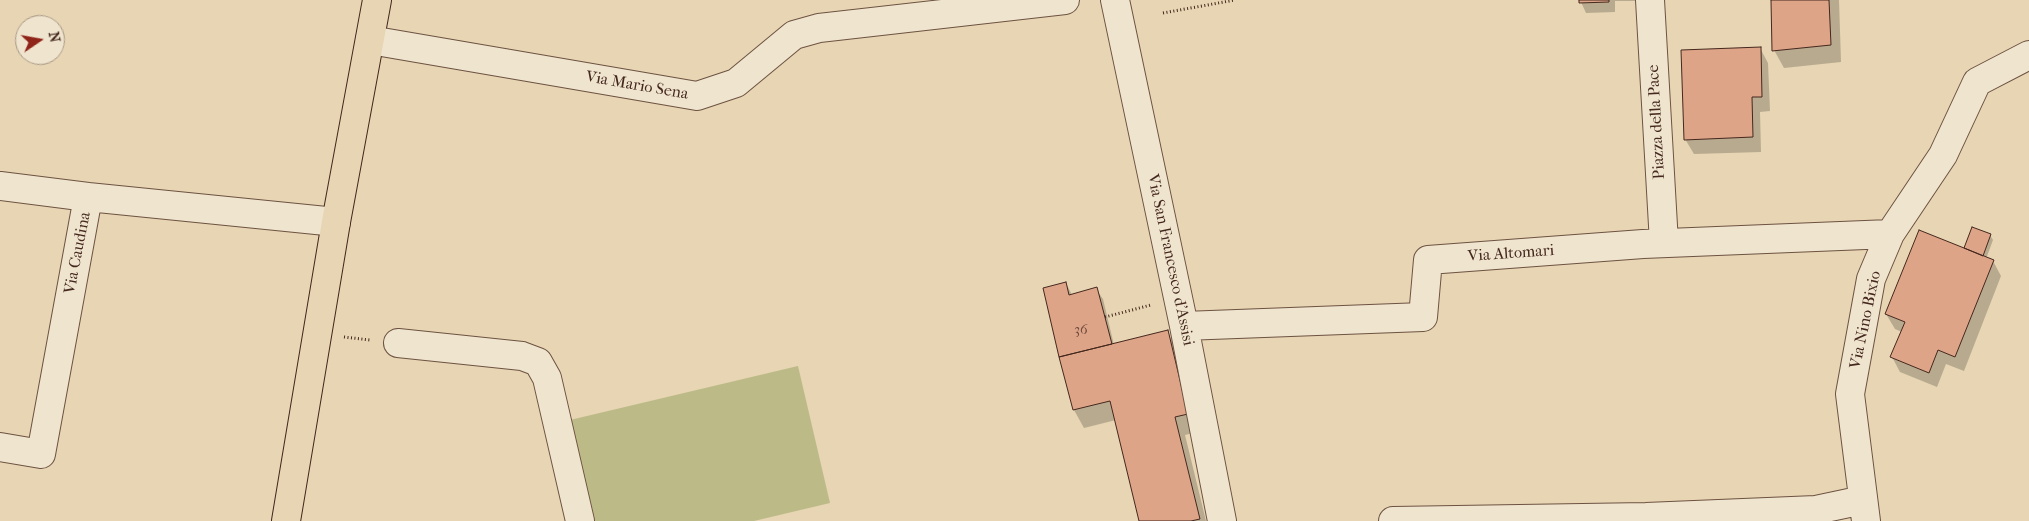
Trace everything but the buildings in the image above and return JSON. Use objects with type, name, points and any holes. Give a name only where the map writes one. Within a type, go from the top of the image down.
[{"type":"main road","points":[[286,521],[336,222],[377,0]]},
{"type":"street","name":"Via Mario Sena","points":[[370,40],[697,96],[736,83],[794,36],[819,28],[1065,0]]},
{"type":"street","name":"Via San Francesco d'Assisi","points":[[1115,0],[1184,326],[1222,521]]},
{"type":"street","name":"Piazza della Pace","points":[[1650,0],[1664,243]]},
{"type":"street","name":"Via Nino Bixio","points":[[1865,511],[1850,394],[1871,279],[1890,234],[1943,155],[1977,82],[2029,55]]},
{"type":"street","points":[[0,186],[88,197]]},
{"type":"street","name":"Via Caudina","points":[[0,447],[41,454],[88,197],[336,222]]},
{"type":"street","name":"Via Altomari","points":[[1184,326],[1423,317],[1428,260],[1664,243],[1890,234]]},
{"type":"street","points":[[398,343],[522,356],[538,362],[547,378],[580,521]]},
{"type":"street","points":[[1393,521],[1646,517],[1816,510],[1865,511]]},
{"type":"path","points":[[1163,12],[1235,0]]},
{"type":"path","points":[[1105,317],[1178,299]]},
{"type":"path","points":[[317,333],[398,343]]},
{"type":"shaded area","points":[[798,366],[830,503],[754,521],[593,521],[570,420]]}]
